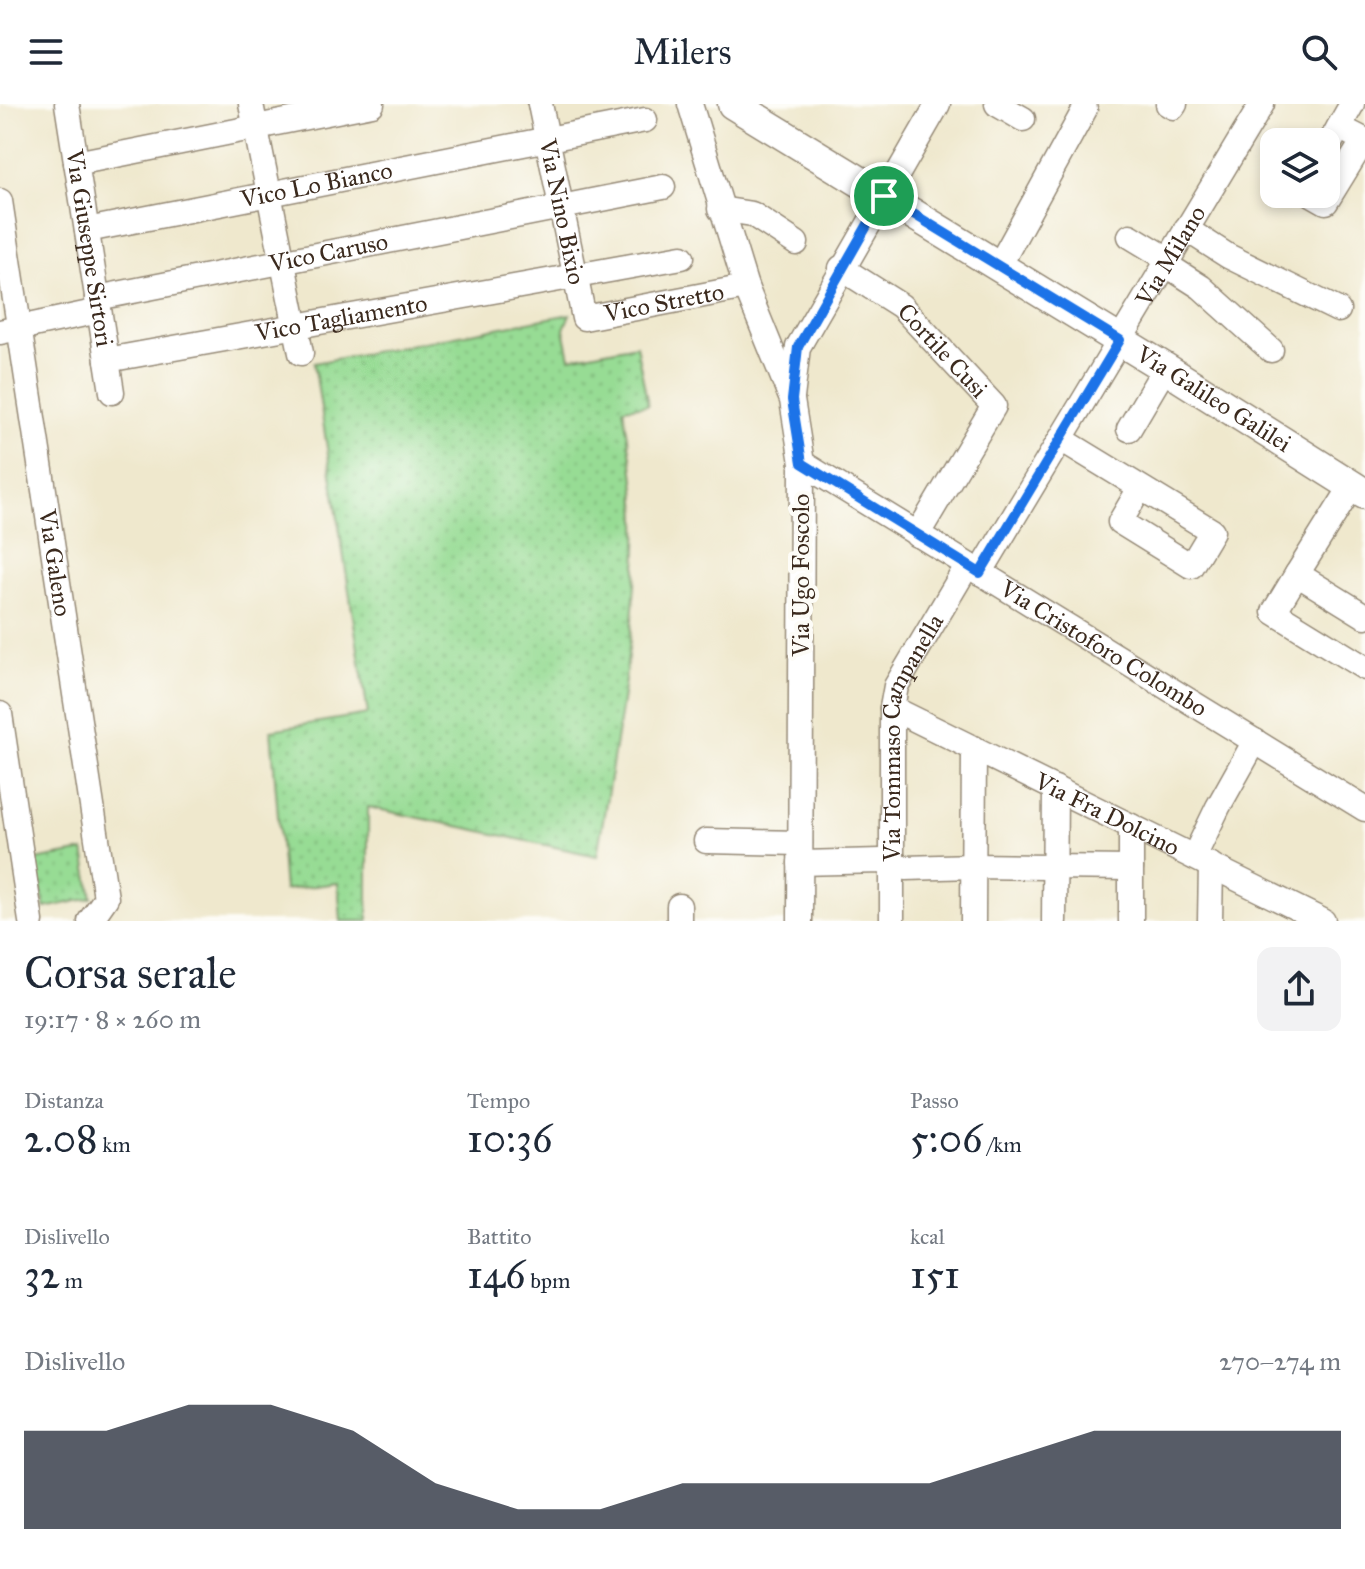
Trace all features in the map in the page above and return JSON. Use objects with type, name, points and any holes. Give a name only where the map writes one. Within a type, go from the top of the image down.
[{"type":"street","name":"Via Giuseppe Sirtori","points":[[67,104],[112,392]]},
{"type":"street","points":[[76,163],[253,116],[372,104]]},
{"type":"street","name":"Via Nino Bixio","points":[[540,104],[584,318]]},
{"type":"street","name":"Via Ugo Foscolo","points":[[690,104],[746,287],[792,400],[802,463],[800,921]]},
{"type":"street","name":"Via Galileo Galilei","points":[[733,104],[1120,340],[1358,490]]},
{"type":"street","points":[[792,400],[798,347],[938,104]]},
{"type":"street","points":[[997,104],[1023,119]]},
{"type":"street","name":"Via Milano","points":[[974,569],[1061,439],[1262,104]]},
{"type":"street","points":[[1340,171],[1364,140],[1339,127],[1352,104]]},
{"type":"street","points":[[999,266],[1085,109]]},
{"type":"street","points":[[253,116],[301,353]]},
{"type":"street","name":"Vico Lo Bianco","points":[[87,230],[645,120]]},
{"type":"street","name":"Vico Caruso","points":[[9,330],[98,304],[282,260],[663,187]]},
{"type":"street","name":"Via Galeno","points":[[0,201],[9,330],[106,898],[90,921]]},
{"type":"street","points":[[720,209],[752,214],[796,243]]},
{"type":"street","points":[[1186,229],[1228,256],[1338,310]]},
{"type":"street","points":[[1130,236],[1201,287],[1271,350]]},
{"type":"street","name":"Vico Tagliamento","points":[[107,360],[682,257]]},
{"type":"street","name":"Cortile Cusi","points":[[841,268],[901,306],[994,406],[917,535]]},
{"type":"street","name":"Vico Stretto","points":[[584,318],[746,287]]},
{"type":"street","points":[[1129,429],[1165,368]]},
{"type":"street","points":[[1061,439],[1212,531],[1191,566],[1120,522],[1140,488]]},
{"type":"street","name":"Via Cristoforo Colombo","points":[[802,463],[1365,809]]},
{"type":"street","points":[[1358,490],[1297,574],[1274,612],[1365,668]]},
{"type":"street","name":"Via Tommaso Campanella","points":[[892,921],[892,708],[896,686],[974,569]]},
{"type":"street","points":[[1297,574],[1365,616]]},
{"type":"street","name":"Via Fra Dolcino","points":[[892,708],[1202,861],[1295,914],[1323,921]]},
{"type":"street","points":[[0,714],[31,921]]},
{"type":"street","points":[[1210,921],[1202,861],[1218,807],[1255,741]]},
{"type":"street","points":[[973,921],[974,748]]},
{"type":"street","points":[[1054,921],[1055,788]]},
{"type":"street","points":[[1131,826],[1131,921]]},
{"type":"street","points":[[706,841],[882,861],[906,868],[1131,868]]},
{"type":"green space","points":[[570,314],[564,329],[570,358],[636,345],[648,405],[623,408],[637,513],[635,587],[622,702],[597,856],[368,807],[368,921],[341,921],[338,883],[284,890],[271,730],[368,714],[314,363]]},
{"type":"green space","points":[[84,851],[92,898],[45,908],[35,860]]},
{"type":"route","points":[[884,196],[1120,340],[980,573],[802,463],[792,400],[798,347],[884,196]]}]
